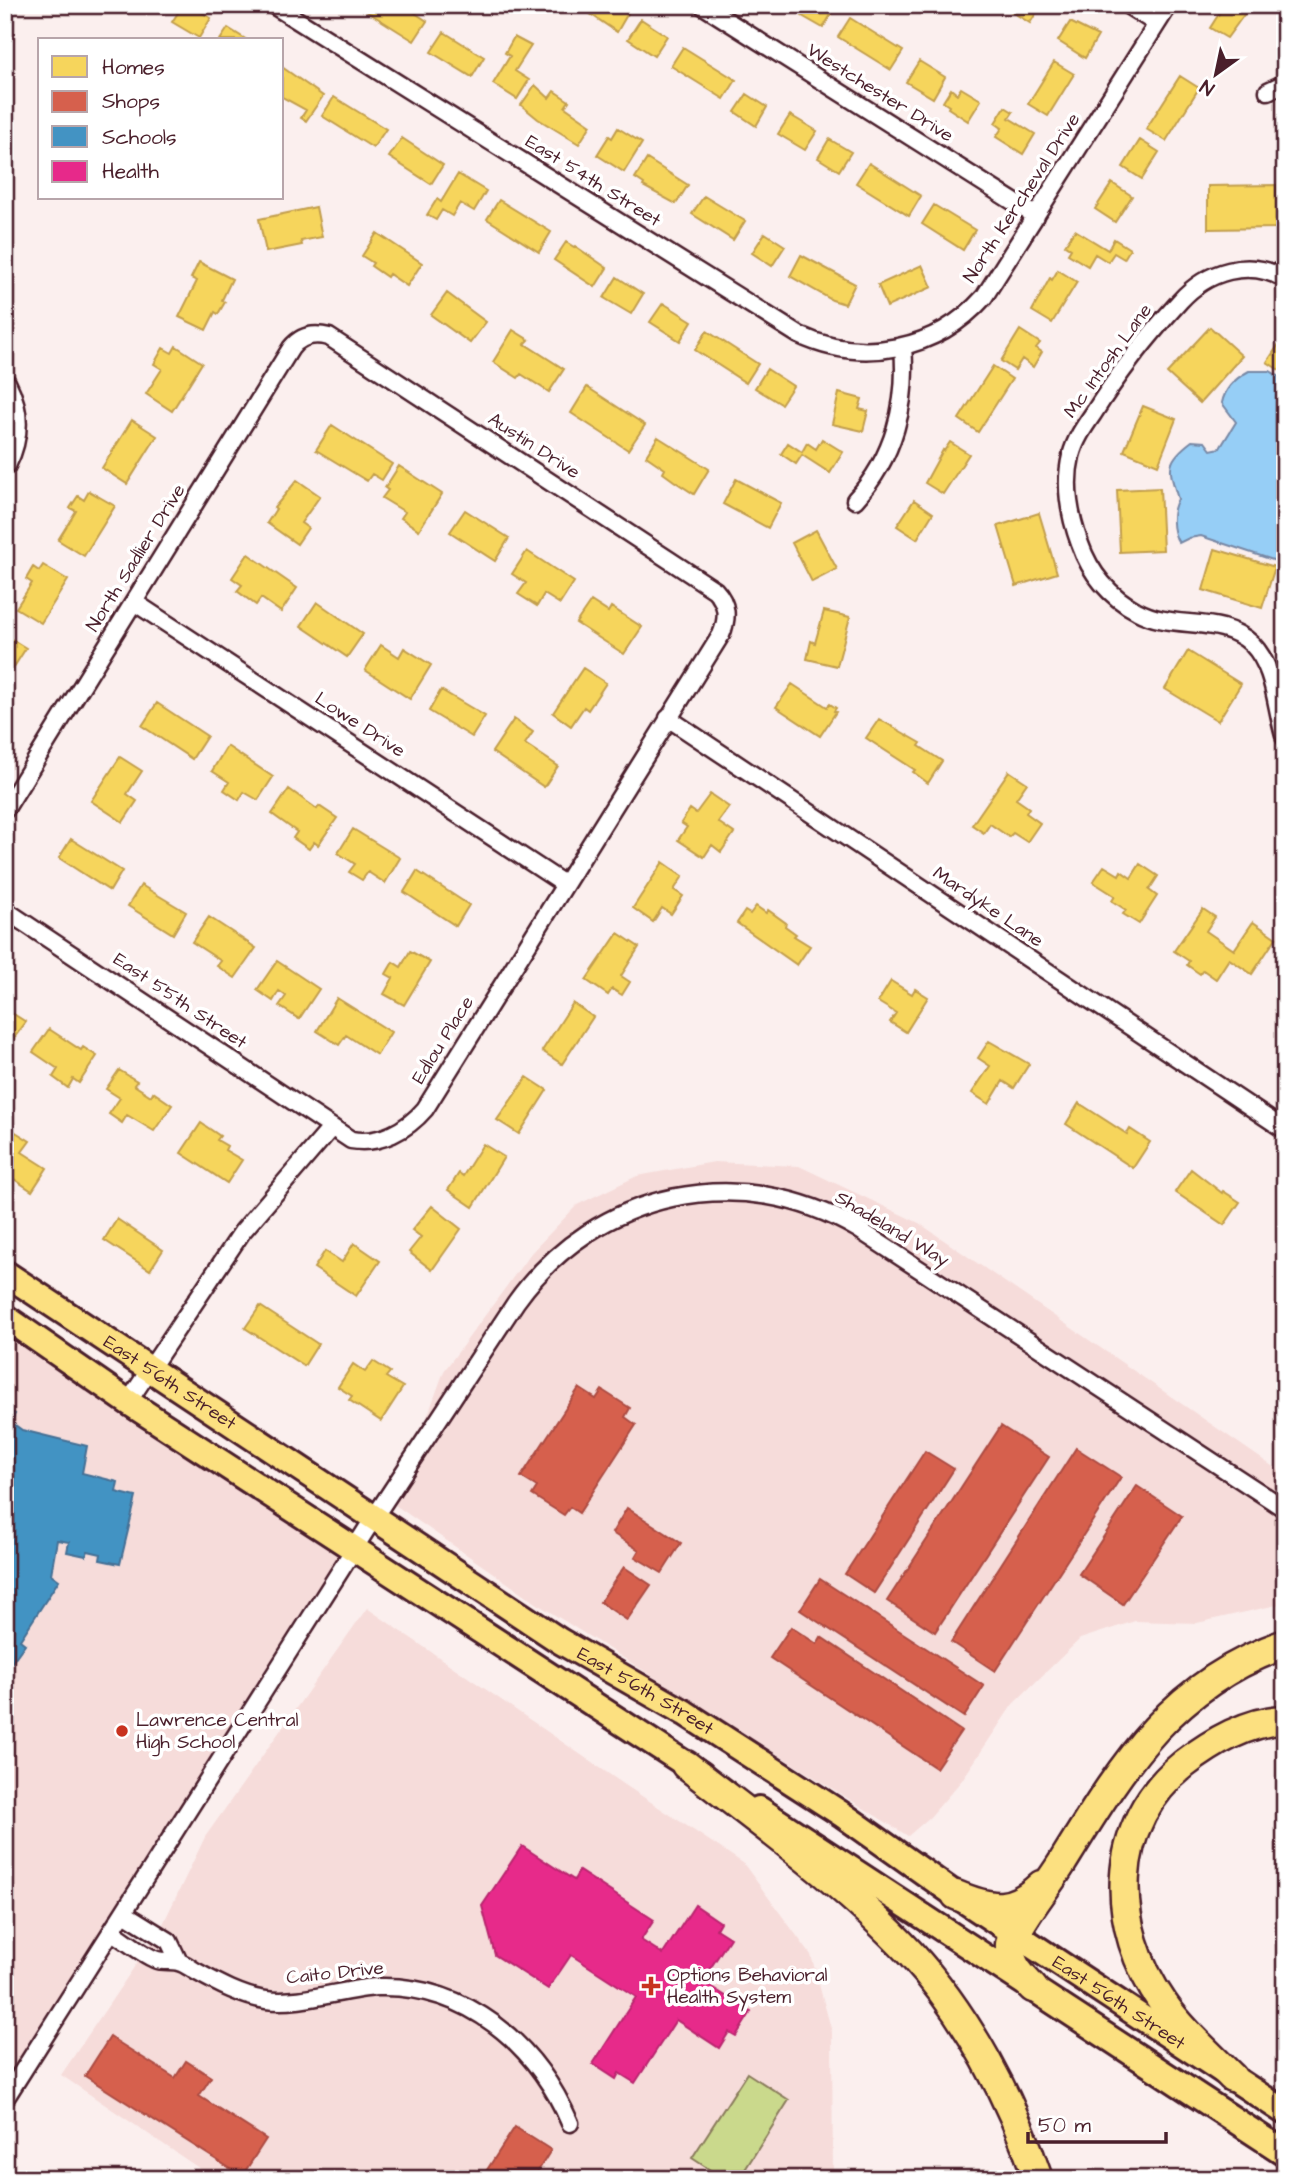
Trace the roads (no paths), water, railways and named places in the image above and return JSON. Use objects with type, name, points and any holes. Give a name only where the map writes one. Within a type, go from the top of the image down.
[{"type":"highway","points":[[1033,1988],[1018,1973],[1011,1960],[1010,1944],[1104,1795],[1153,1731],[1177,1707],[1235,1665],[1285,1644]]},
{"type":"highway","points":[[1231,2077],[1165,2007],[1145,1974],[1128,1927],[1125,1861],[1141,1817],[1158,1791],[1178,1770],[1196,1755],[1233,1733],[1285,1720]]},
{"type":"highway","points":[[686,1765],[832,1879],[910,1954],[932,1979],[977,2046],[1015,2119],[1038,2179]]},
{"type":"highway","points":[[956,1895],[978,1904],[997,1907],[1013,1904],[1027,1899],[1060,1865]]},
{"type":"main road","name":"East 56th Street","points":[[5,1273],[151,1368],[365,1533],[686,1765],[787,1825],[1285,2153]]},
{"type":"main road","name":"East 56th Street","points":[[5,1317],[128,1402],[685,1713],[843,1815],[1014,1934],[1285,2112]]},
{"type":"street","name":"East 54th Street","points":[[273,5],[799,335],[842,349],[868,351],[904,347]]},
{"type":"street","name":"Westchester Drive","points":[[702,5],[1036,216]]},
{"type":"street","points":[[1127,5],[1157,24]]},
{"type":"street","name":"North Kercheval Drive","points":[[904,347],[951,327],[978,305],[989,291],[1169,5]]},
{"type":"street","points":[[1268,91],[1285,83]]},
{"type":"street","name":"Mc Intosh Lane","points":[[1285,279],[1270,270],[1234,269],[1208,278],[1186,294],[1130,361],[1079,437],[1069,467],[1068,491],[1075,534],[1081,550],[1094,573],[1117,598],[1144,615],[1167,621],[1213,625],[1238,634],[1252,645],[1268,670],[1285,738]]},
{"type":"street","name":"North Sadlier Drive","points":[[5,810],[291,348],[309,335]]},
{"type":"street","name":"Austin Drive","points":[[309,335],[329,337],[715,590],[725,607]]},
{"type":"street","points":[[855,500],[880,466],[894,434],[904,390],[904,347]]},
{"type":"street","points":[[5,384],[12,400],[17,424],[15,442],[5,464]]},
{"type":"street","name":"Lowe Drive","points":[[134,602],[564,884]]},
{"type":"street","name":"Edlou Place","points":[[332,1127],[351,1140],[378,1139],[401,1130],[422,1113],[721,635],[726,622],[725,607]]},
{"type":"street","name":"Mardyke Lane","points":[[668,718],[1285,1130]]},
{"type":"street","name":"East 55th Street","points":[[5,910],[332,1127]]},
{"type":"street","points":[[128,1402],[242,1232],[332,1127]]},
{"type":"street","name":"Shadeland Way","points":[[365,1533],[516,1302],[533,1279],[557,1255],[600,1225],[630,1210],[680,1196],[731,1191],[782,1197],[841,1219],[1285,1509]]},
{"type":"street","points":[[5,2099],[365,1533]]},
{"type":"street","name":"Caito Drive","points":[[124,1913],[169,1941],[179,1962]]},
{"type":"street","name":"Caito Drive","points":[[112,1932],[156,1960],[179,1962],[208,1978],[265,2000],[288,2000],[376,1987],[427,1991],[450,1999],[495,2024],[517,2045],[550,2082],[570,2123]]},
{"type":"water","points":[[1249,371],[1270,371],[1285,380],[1285,564],[1201,536],[1179,543],[1173,527],[1174,509],[1178,499],[1171,473],[1173,461],[1192,441],[1205,442],[1211,450],[1220,448],[1236,422],[1222,403],[1223,397],[1232,384]]},
{"type":"place","name":"Lawrence Central High School","points":[[122,1731]]},
{"type":"place","name":"Options Behavioral Health System","points":[[651,1986]]}]
